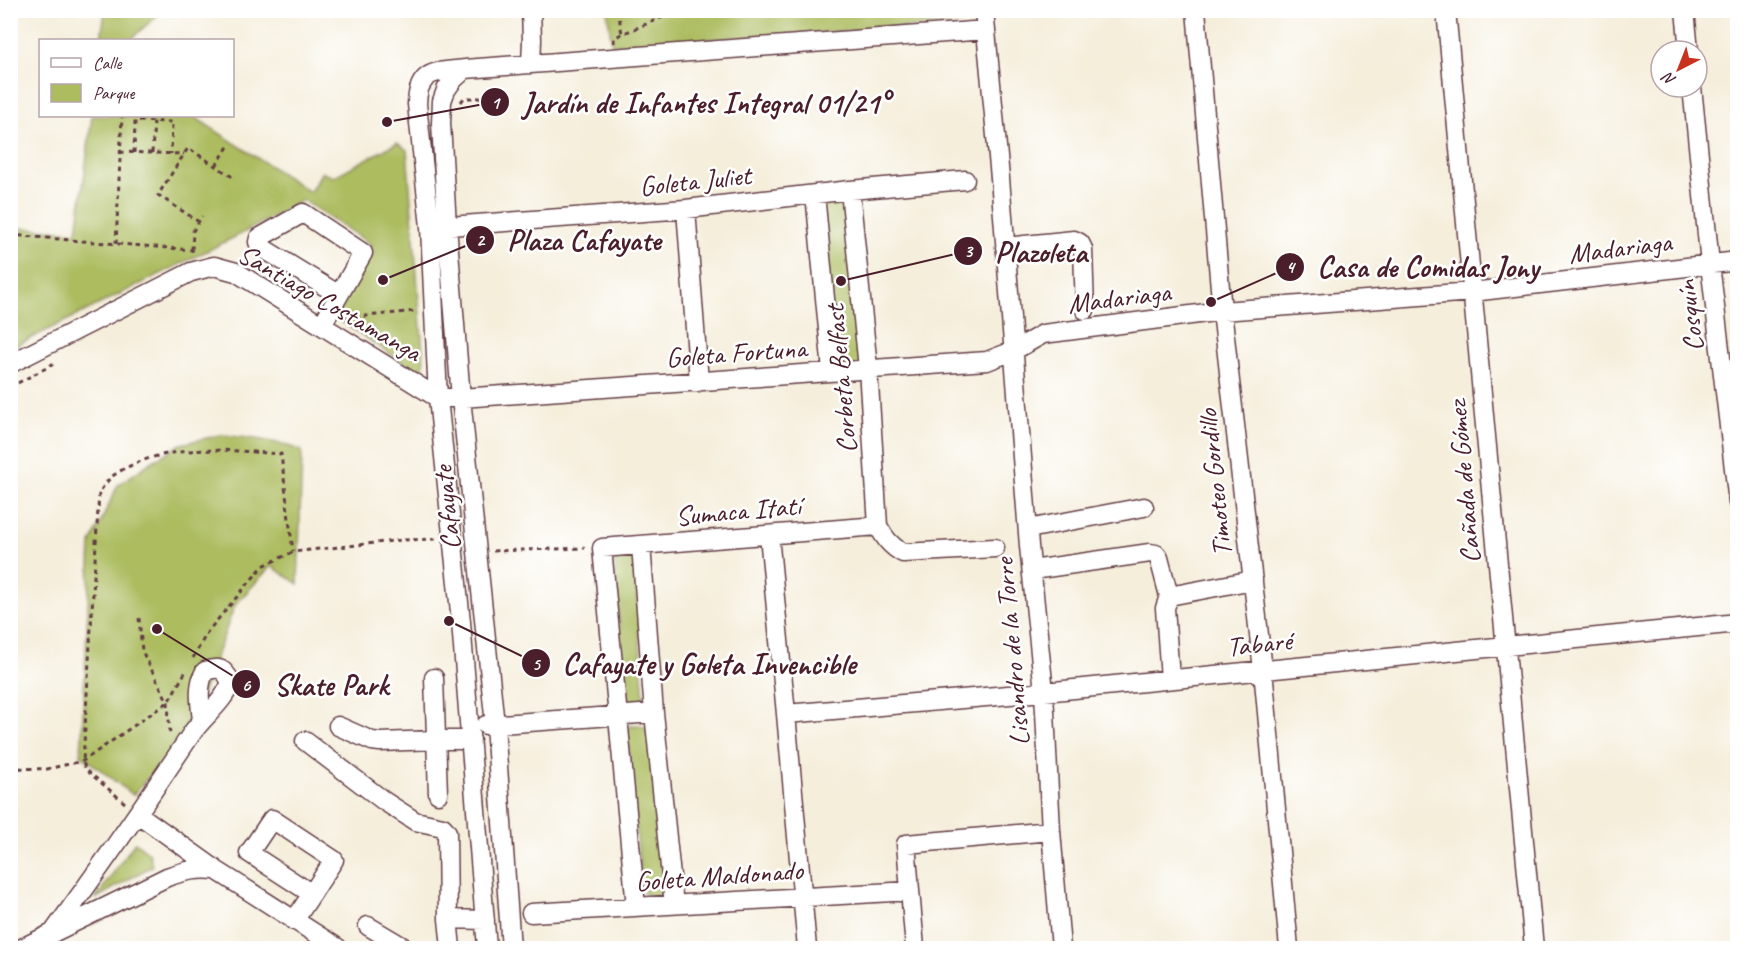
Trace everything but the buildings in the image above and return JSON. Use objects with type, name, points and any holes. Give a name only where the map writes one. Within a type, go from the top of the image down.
[{"type":"street","points":[[531,10],[531,64]]},
{"type":"street","name":"Lisandro de la Torre","points":[[984,10],[1044,692],[1051,831],[1061,948]]},
{"type":"street","name":"Timoteo Gordillo","points":[[1196,10],[1222,311],[1263,670],[1289,948]]},
{"type":"street","name":"Cañada de Gómez","points":[[1446,10],[1534,948]]},
{"type":"street","points":[[1685,10],[1688,39]]},
{"type":"street","points":[[465,69],[986,30]]},
{"type":"street","name":"Cafayate","points":[[465,69],[434,73],[426,77],[420,84],[417,104],[438,227],[461,398],[495,725],[511,948]]},
{"type":"street","name":"Cafayate","points":[[465,69],[453,81],[442,101],[434,309],[438,398],[454,538],[487,948]]},
{"type":"street","name":"Cosquín","points":[[1693,99],[1737,502]]},
{"type":"street","name":"Goleta Juliet","points":[[438,227],[686,209],[850,190],[965,180]]},
{"type":"street","name":"Corbeta Belfast","points":[[850,190],[868,368],[878,526]]},
{"type":"street","name":"Corbeta Belfast","points":[[815,194],[832,371]]},
{"type":"street","points":[[686,209],[699,382]]},
{"type":"street","points":[[326,328],[339,296],[363,253],[303,213],[259,238],[258,242],[261,247],[339,296]]},
{"type":"street","points":[[1005,248],[1074,240],[1080,243],[1083,249],[1084,310]]},
{"type":"street","name":"Madariaga","points":[[1013,351],[1043,334],[1222,311],[1472,292],[1737,261]]},
{"type":"street","name":"Santiago Costamanga","points":[[10,364],[191,272],[214,266],[236,272],[438,398],[461,398]]},
{"type":"street","name":"Goleta Fortuna","points":[[461,398],[987,361],[1013,351]]},
{"type":"street","points":[[1028,529],[1144,507]]},
{"type":"street","points":[[878,526],[893,548],[903,553],[995,548]]},
{"type":"street","name":"Sumaca Itatí","points":[[602,548],[878,526]]},
{"type":"street","points":[[769,535],[807,948]]},
{"type":"street","points":[[641,545],[654,713],[674,905]]},
{"type":"street","points":[[602,548],[636,907]]},
{"type":"street","points":[[1032,570],[1156,554],[1169,596],[1165,608],[1170,679]]},
{"type":"street","points":[[1169,596],[1253,580]]},
{"type":"street","name":"Tabaré","points":[[786,714],[1044,692],[1737,623]]},
{"type":"street","points":[[434,678],[438,794]]},
{"type":"street","points":[[338,726],[372,741],[436,740],[495,725],[654,713]]},
{"type":"street","points":[[52,934],[202,720]]},
{"type":"street","points":[[305,741],[384,801],[415,821],[446,829],[448,920],[451,948]]},
{"type":"street","points":[[138,814],[216,870],[338,948]]},
{"type":"street","points":[[294,921],[312,894],[334,860],[272,819],[249,853],[312,894]]},
{"type":"street","points":[[915,948],[906,844],[1051,831]]},
{"type":"street","points":[[22,948],[175,874],[199,868],[216,870]]},
{"type":"street","name":"Goleta Maldonado","points":[[531,913],[910,891]]},
{"type":"street","points":[[448,920],[485,920]]},
{"type":"street","points":[[368,926],[405,948]]},
{"type":"path","points":[[618,10],[622,34]]},
{"type":"path","points":[[613,57],[614,38],[680,10]]},
{"type":"path","points":[[441,112],[456,113],[456,107],[464,98],[491,98],[499,93],[497,66]]},
{"type":"path","points":[[116,244],[122,117]]},
{"type":"path","points":[[134,153],[135,121],[154,121],[172,122],[171,154]]},
{"type":"path","points":[[152,153],[154,121]]},
{"type":"path","points":[[216,166],[229,145]]},
{"type":"path","points":[[199,222],[158,195],[188,148],[231,176],[229,180]]},
{"type":"path","points":[[120,152],[184,154]]},
{"type":"path","points":[[202,216],[193,231],[192,250],[205,268]]},
{"type":"path","points":[[10,235],[192,250]]},
{"type":"path","points":[[326,328],[339,318],[434,309]]},
{"type":"path","points":[[10,387],[52,365]]},
{"type":"path","points":[[138,814],[85,769],[83,761],[99,493],[112,476],[146,459],[181,451],[230,450],[281,454],[293,552]]},
{"type":"path","points":[[10,768],[47,769],[83,761],[168,702],[208,631],[263,566],[293,552],[402,540],[454,538]]},
{"type":"path","points":[[478,552],[602,548]]},
{"type":"path","points":[[139,618],[142,651],[168,702],[171,765]]},
{"type":"green space","points":[[105,10],[162,11],[131,39],[101,39]]},
{"type":"green space","points":[[973,10],[964,22],[946,25],[612,45],[607,11]]},
{"type":"green space","points":[[92,117],[195,117],[310,192],[322,172],[333,177],[397,143],[407,150],[424,365],[416,371],[329,313],[372,245],[303,200],[243,233],[11,348],[10,227],[77,232]]},
{"type":"green space","points":[[850,190],[868,368],[832,371],[815,194]]},
{"type":"green space","points":[[220,435],[272,442],[302,451],[298,584],[271,566],[235,605],[193,719],[164,759],[133,795],[81,755],[91,543],[118,485],[181,444]]},
{"type":"green space","points":[[621,551],[634,553],[644,701],[642,708],[631,709],[626,705],[614,562]]},
{"type":"green space","points":[[632,725],[645,727],[649,734],[664,888],[659,895],[654,897],[642,891],[627,731]]},
{"type":"green space","points":[[135,842],[149,853],[152,866],[95,899]]},
{"type":"place","name":"Jardín de Infantes Integral 01/21°","points":[[387,122]]},
{"type":"place","name":"Plaza Cafayate","points":[[383,280]]},
{"type":"place","name":"Plazoleta","points":[[841,281]]},
{"type":"place","name":"Casa de Comidas Jony","points":[[1211,302]]},
{"type":"place","name":"Cafayate y Goleta Invencible","points":[[449,621]]},
{"type":"place","name":"Skate Park","points":[[157,629]]}]
